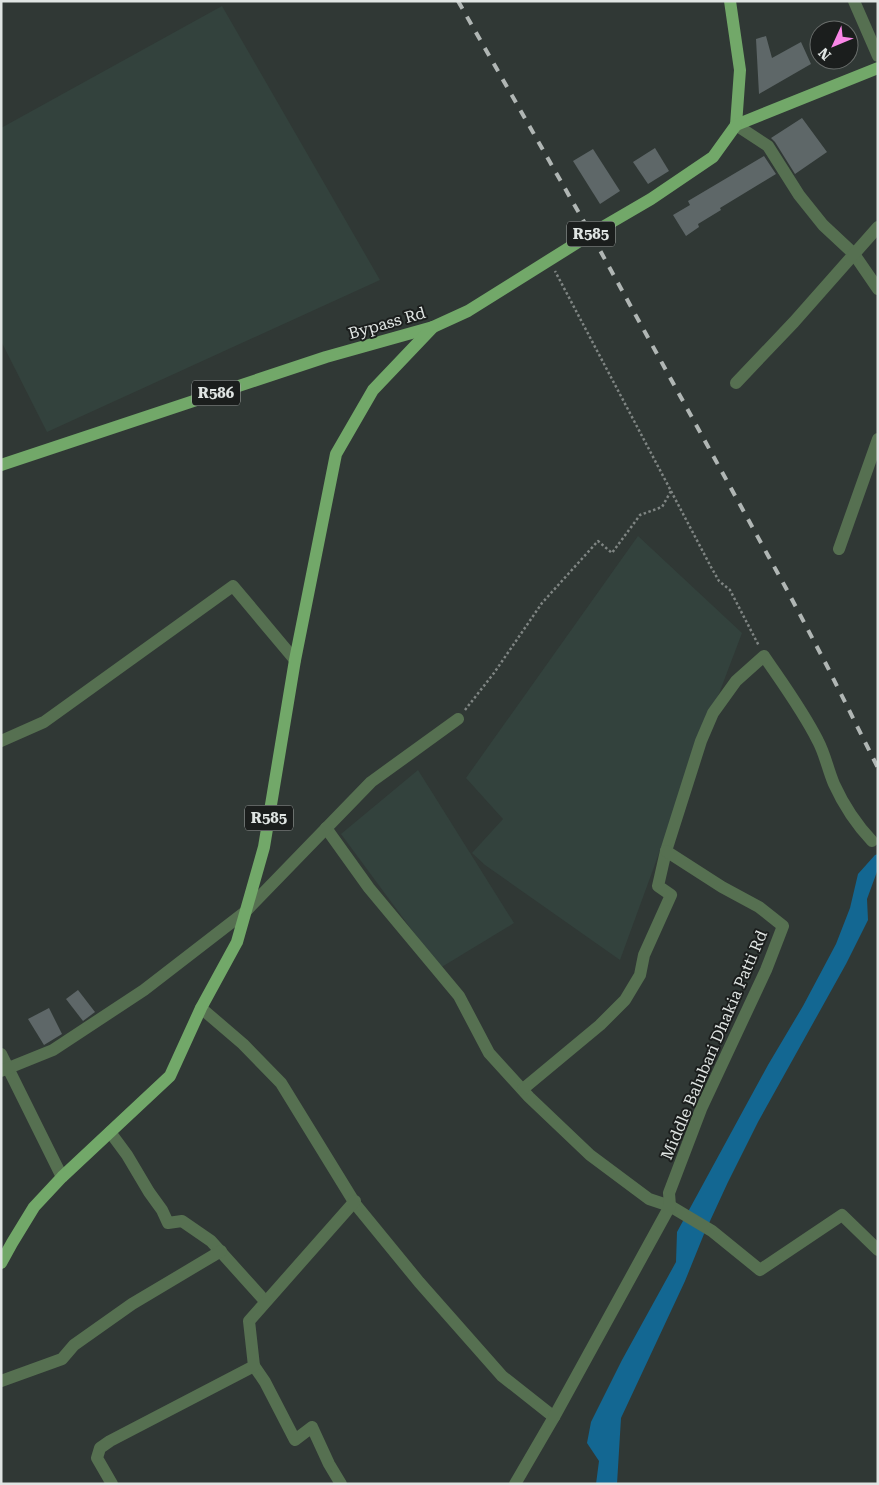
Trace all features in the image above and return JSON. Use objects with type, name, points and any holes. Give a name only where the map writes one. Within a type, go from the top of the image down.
[{"type":"main road","points":[[730,1],[740,70],[736,125],[878,68]]},
{"type":"main road","name":"Bypass Rd","points":[[1,465],[326,357],[433,327],[468,311],[650,199],[713,157],[736,125]]},
{"type":"main road","name":"R585","points":[[1,1263],[34,1207],[170,1076],[201,1008],[237,942],[264,847],[296,660],[336,454],[373,390],[433,327]]},
{"type":"street","points":[[854,1],[878,56]]},
{"type":"street","points":[[736,125],[768,146],[799,196],[822,225],[854,254],[878,289]]},
{"type":"street","points":[[736,382],[794,322],[878,227]]},
{"type":"street","points":[[839,549],[878,438]]},
{"type":"street","points":[[1,741],[44,722],[233,586],[296,660]]},
{"type":"street","points":[[522,1089],[600,1025],[625,1000],[640,975],[644,955],[671,895],[658,886],[666,851],[701,741],[713,713],[736,681],[764,656],[819,742],[834,784],[848,811],[861,830],[872,841]]},
{"type":"street","points":[[5,1070],[53,1050],[144,990],[245,912],[371,782],[458,719]]},
{"type":"street","points":[[326,828],[369,888],[459,996],[490,1053],[522,1089],[590,1156],[649,1199],[670,1206],[712,1231],[760,1270],[842,1215],[878,1250]]},
{"type":"street","name":"Middle Balubari Dhakia Patti Rd","points":[[515,1484],[670,1206],[669,1194],[700,1109],[766,970],[783,926],[758,907],[722,887],[666,851]]},
{"type":"street","points":[[201,1008],[243,1044],[281,1083],[356,1205],[418,1282],[502,1376],[554,1417]]},
{"type":"street","points":[[1,1054],[5,1070],[62,1178]]},
{"type":"street","points":[[110,1132],[127,1155],[162,1210],[168,1223],[182,1220],[212,1241],[265,1301]]},
{"type":"street","points":[[340,1484],[312,1427],[295,1440],[265,1382],[254,1366],[249,1321],[355,1202]]},
{"type":"street","points":[[1,1381],[62,1358],[74,1345],[132,1304],[221,1252]]},
{"type":"street","points":[[112,1484],[96,1458],[100,1448],[110,1440],[254,1366]]},
{"type":"path","points":[[549,260],[566,288],[583,324],[711,567],[719,581],[730,590],[764,656]]},
{"type":"path","points":[[458,719],[494,673],[542,603],[598,541],[612,553],[640,515],[662,507],[671,491]]},
{"type":"shaded area","points":[[222,6],[380,280],[47,432],[1,341],[1,128]]},
{"type":"shaded area","points":[[638,536],[742,633],[620,960],[485,865],[472,853],[503,819],[466,778]]},
{"type":"shaded area","points":[[418,770],[514,923],[440,968],[341,834]]},
{"type":"water","points":[[878,854],[878,869],[867,899],[868,920],[846,964],[758,1122],[728,1182],[685,1281],[621,1418],[617,1484],[596,1484],[599,1461],[587,1443],[591,1422],[622,1360],[676,1262],[677,1232],[836,944],[850,908],[858,874]]},
{"type":"building","points":[[766,36],[772,58],[801,42],[809,60],[809,65],[759,94],[756,39]]},
{"type":"building","points":[[802,118],[827,152],[795,174],[771,138]]},
{"type":"building","points":[[655,148],[669,171],[648,184],[633,162]]},
{"type":"building","points":[[593,149],[620,191],[600,204],[573,161]]},
{"type":"building","points":[[764,156],[776,174],[720,208],[721,210],[698,224],[699,227],[686,236],[673,215],[690,205],[688,201]]},
{"type":"building","points":[[78,990],[95,1012],[83,1021],[66,999]]},
{"type":"building","points":[[49,1008],[62,1034],[44,1045],[28,1019]]},
{"type":"railway","points":[[458,1],[591,234],[787,590],[878,768]]}]
